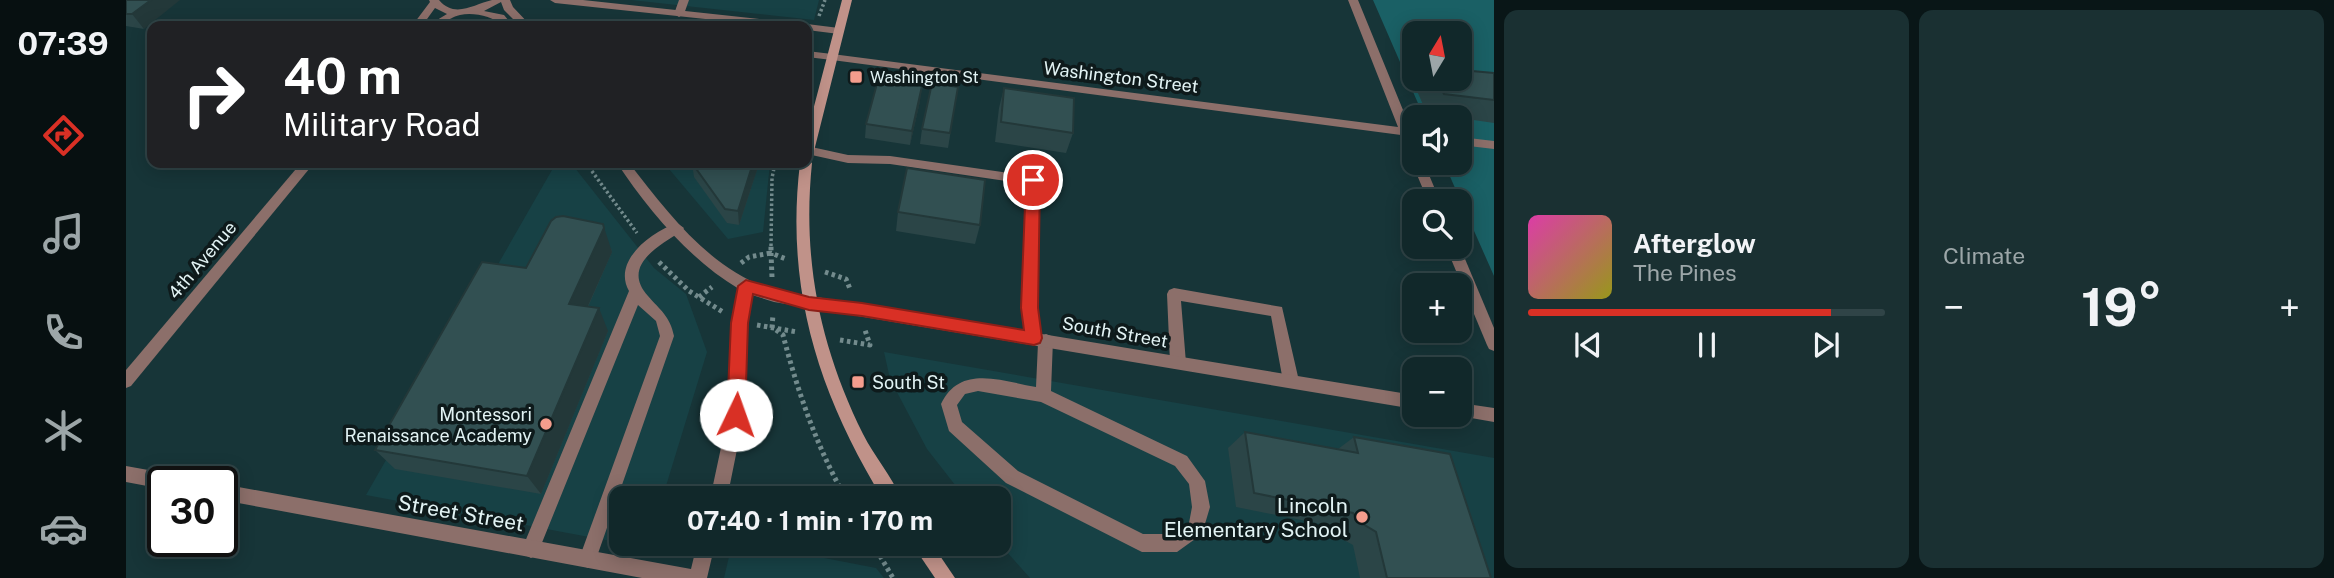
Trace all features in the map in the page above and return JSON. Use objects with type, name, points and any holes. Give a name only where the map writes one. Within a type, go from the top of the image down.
[{"type":"main road","points":[[812,117],[847,0]]},
{"type":"main road","points":[[806,168],[801,229],[809,304],[825,359],[857,439],[885,486]]},
{"type":"main road","points":[[930,556],[946,578]]},
{"type":"street","points":[[443,21],[463,12],[487,7],[498,0]]},
{"type":"street","points":[[505,0],[508,8],[521,21]]},
{"type":"street","points":[[555,0],[747,21]]},
{"type":"street","points":[[679,14],[684,0]]},
{"type":"street","points":[[1353,0],[1402,114]]},
{"type":"street","points":[[421,21],[435,1],[442,9],[486,12],[504,21]]},
{"type":"street","points":[[812,28],[839,31]]},
{"type":"street","name":"Washington Street","points":[[812,55],[1402,132]]},
{"type":"street","points":[[1472,142],[1494,145]]},
{"type":"street","points":[[812,153],[848,159],[890,160],[1033,180],[1030,308],[1040,339],[1043,395]]},
{"type":"street","name":"4th Avenue","points":[[126,381],[304,168]]},
{"type":"street","points":[[627,168],[677,228],[710,259],[746,286],[740,323],[736,415],[721,486]]},
{"type":"street","points":[[587,559],[667,336],[665,320],[640,297],[632,279],[638,253],[677,228]]},
{"type":"street","points":[[1458,259],[1494,345]]},
{"type":"street","name":"South Street","points":[[746,286],[809,304],[862,309],[1402,400]]},
{"type":"street","points":[[531,549],[636,290]]},
{"type":"street","points":[[1178,363],[1174,294],[1277,311],[1291,381]]},
{"type":"street","points":[[978,384],[1043,395],[1181,461],[1196,481],[1201,507],[1196,528],[1177,543],[1142,543],[1012,477],[955,426],[949,404],[960,389],[978,384]]},
{"type":"street","points":[[1472,412],[1494,415]]},
{"type":"street","points":[[126,474],[147,478]]},
{"type":"street","name":"Street Street","points":[[238,495],[691,578]]},
{"type":"street","points":[[698,578],[703,556]]},
{"type":"path","points":[[749,257],[771,253],[774,168]]},
{"type":"path","points":[[772,328],[783,335],[795,385],[826,465],[838,486]]},
{"type":"path","points":[[880,556],[893,578]]},
{"type":"shaded area","points":[[631,0],[819,0],[814,20]]},
{"type":"shaded area","points":[[1373,0],[1494,0],[1494,276],[1472,226],[1472,189],[1456,189],[1449,175],[1472,175],[1472,105],[1419,105],[1413,91],[1472,91],[1472,21],[1402,21],[1402,67]]},
{"type":"shaded area","name":"Montessori Renaissance Academy","points":[[553,168],[575,168],[654,268],[686,294],[707,352],[666,486],[609,486],[609,541],[366,495]]},
{"type":"shaded area","points":[[668,168],[769,168],[763,232],[728,239]]},
{"type":"shaded area","points":[[884,352],[1494,458],[1494,578],[1030,578],[1011,556],[1011,486],[956,486],[927,449],[890,379]]},
{"type":"shaded area","points":[[729,556],[814,556],[876,568],[884,578],[724,578]]},
{"type":"building","points":[[126,0],[151,0],[132,14],[126,14]]},
{"type":"building","points":[[1472,71],[1494,73],[1494,100],[1444,94],[1443,91],[1472,91]]},
{"type":"building","points":[[878,80],[922,86],[912,131],[866,124]]},
{"type":"building","points":[[932,83],[958,87],[950,133],[922,129]]},
{"type":"building","points":[[1004,88],[1074,98],[1073,133],[1001,122]]},
{"type":"building","points":[[696,168],[751,168],[738,211],[725,209]]},
{"type":"building","points":[[907,168],[985,180],[980,225],[898,212]]},
{"type":"building","points":[[563,216],[603,224],[604,228],[569,304],[599,308],[527,476],[375,450],[482,262],[526,268],[551,221]]},
{"type":"building","name":"Lincoln Elementary School","points":[[1245,432],[1358,453],[1354,437],[1450,454],[1491,578],[1387,578],[1376,532],[1358,521],[1353,513],[1254,493]]},
{"type":"place","name":"Washington St","points":[[856,77]]},
{"type":"place","name":"South St","points":[[858,382]]},
{"type":"place","name":"Montessori Renaissance Academy","points":[[546,424]]},
{"type":"place","name":"Lincoln Elementary School","points":[[1362,517]]},
{"type":"route","points":[[736,415],[740,323],[746,286],[809,304],[862,309],[1034,338],[1030,308],[1033,180]]}]
